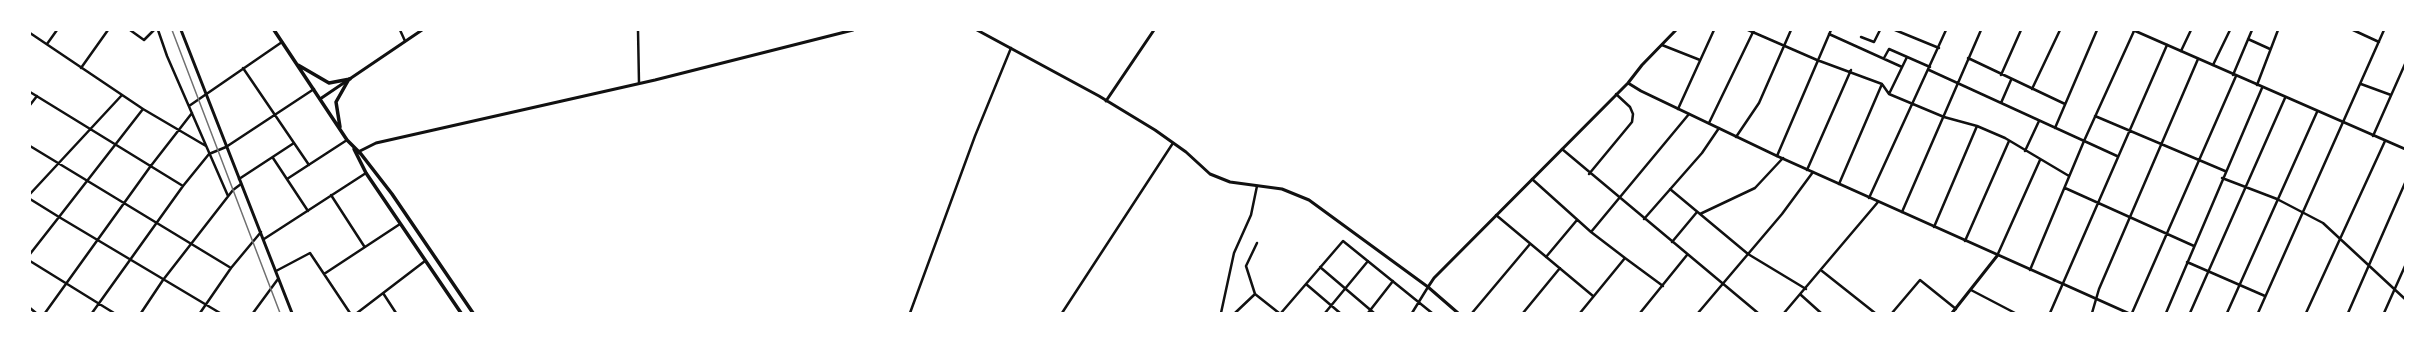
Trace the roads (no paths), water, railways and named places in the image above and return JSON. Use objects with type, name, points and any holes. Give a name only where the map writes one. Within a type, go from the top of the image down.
[{"type":"main road","points":[[274,30],[347,140],[392,194],[473,313]]},
{"type":"main road","points":[[297,64],[329,83],[350,79]]},
{"type":"main road","points":[[341,130],[336,102],[350,79]]},
{"type":"main road","points":[[357,153],[366,173],[461,313]]},
{"type":"street","points":[[47,44],[56,30]]},
{"type":"street","points":[[81,68],[108,30]]},
{"type":"street","points":[[130,30],[144,40],[154,30]]},
{"type":"street","points":[[158,30],[167,56],[228,196]]},
{"type":"street","points":[[182,30],[226,147],[264,239],[292,313]]},
{"type":"street","points":[[400,30],[406,41]]},
{"type":"street","points":[[320,99],[422,30]]},
{"type":"street","points":[[638,30],[639,83]]},
{"type":"street","points":[[357,153],[376,143],[639,83],[852,30]]},
{"type":"street","points":[[977,30],[1106,100],[1173,143],[1210,174],[1230,182],[1282,189],[1309,200],[1428,287],[1458,313]]},
{"type":"street","points":[[1106,100],[1154,30]]},
{"type":"street","points":[[1412,313],[1420,303],[1434,278],[1561,148],[1628,83],[1676,30]]},
{"type":"street","points":[[1678,109],[1714,30]]},
{"type":"street","points":[[1748,30],[1817,60],[1851,70],[1882,84],[1889,94],[1944,117],[1977,126],[2009,141],[2069,176]]},
{"type":"street","points":[[1736,136],[1759,103],[1791,30]]},
{"type":"street","points":[[1777,156],[1830,30]]},
{"type":"street","points":[[1861,38],[1874,42],[1880,30]]},
{"type":"street","points":[[1895,30],[1939,48]]},
{"type":"street","points":[[1904,34],[1906,30]]},
{"type":"street","points":[[1869,198],[1946,30]]},
{"type":"street","points":[[1902,213],[1981,30]]},
{"type":"street","points":[[2001,75],[2021,30]]},
{"type":"street","points":[[2032,89],[2060,30]]},
{"type":"street","points":[[2055,128],[2097,30]]},
{"type":"street","points":[[2030,270],[2084,141],[2133,30],[2256,86],[2405,149]]},
{"type":"street","points":[[2144,35],[2146,30]]},
{"type":"street","points":[[2180,52],[2191,30]]},
{"type":"street","points":[[2213,66],[2230,30]]},
{"type":"street","points":[[2132,313],[2252,30]]},
{"type":"street","points":[[2256,86],[2278,30]]},
{"type":"street","points":[[2353,30],[2379,42]]},
{"type":"street","points":[[2258,313],[2344,123],[2384,30]]},
{"type":"street","points":[[1709,123],[1753,31]]},
{"type":"street","points":[[30,33],[143,109],[206,146]]},
{"type":"street","points":[[1829,34],[1902,67]]},
{"type":"street","points":[[2248,39],[2270,49]]},
{"type":"street","points":[[189,106],[282,42]]},
{"type":"street","points":[[1662,45],[1700,60]]},
{"type":"street","points":[[2050,313],[2128,131],[2167,45]]},
{"type":"street","points":[[910,313],[975,136],[1011,48]]},
{"type":"street","points":[[1884,58],[1889,49],[2000,103],[2118,156]]},
{"type":"street","points":[[1889,94],[1907,57]]},
{"type":"street","points":[[1968,58],[2011,80],[2066,104]]},
{"type":"street","points":[[2092,313],[2100,289],[2198,60]]},
{"type":"street","points":[[2372,136],[2405,64]]},
{"type":"street","points":[[243,68],[309,165]]},
{"type":"street","points":[[1807,170],[1851,70]]},
{"type":"street","points":[[2000,103],[2011,80]]},
{"type":"street","points":[[1628,83],[1641,92],[1719,127],[1807,170],[1997,256],[2128,313]]},
{"type":"street","points":[[1838,184],[1882,84]]},
{"type":"street","points":[[2361,84],[2391,95]]},
{"type":"street","points":[[2166,313],[2222,178],[2262,88]]},
{"type":"street","points":[[92,313],[182,186],[209,154],[226,147],[274,114],[314,90]]},
{"type":"street","points":[[30,92],[182,186]]},
{"type":"street","points":[[1590,174],[1632,122],[1633,114],[1630,107],[1616,94]]},
{"type":"street","points":[[30,194],[122,95]]},
{"type":"street","points":[[30,105],[37,96]]},
{"type":"street","points":[[2190,313],[2284,98]]},
{"type":"street","points":[[30,254],[86,181],[116,146],[143,109]]},
{"type":"street","points":[[2227,313],[2317,112]]},
{"type":"street","points":[[45,313],[125,204],[150,167],[192,113]]},
{"type":"street","points":[[1591,232],[1620,199],[1688,114]]},
{"type":"street","points":[[2095,116],[2225,171]]},
{"type":"street","points":[[2025,151],[2039,121]]},
{"type":"street","points":[[1934,227],[1977,126]]},
{"type":"street","points":[[1644,219],[1702,153],[1719,127]]},
{"type":"street","points":[[287,180],[347,140]]},
{"type":"street","points":[[1965,241],[2009,141]]},
{"type":"street","points":[[2306,313],[2385,141]]},
{"type":"street","points":[[239,179],[294,143]]},
{"type":"street","points":[[1062,313],[1173,143]]},
{"type":"street","points":[[30,146],[231,268]]},
{"type":"street","points":[[1561,148],[1721,284],[1758,313]]},
{"type":"street","points":[[273,158],[308,211]]},
{"type":"street","points":[[1672,242],[1698,213],[1755,188],[1783,158]]},
{"type":"street","points":[[1952,313],[1997,256],[2040,160]]},
{"type":"street","points":[[1698,313],[1721,284],[1782,214],[1813,172]]},
{"type":"street","points":[[264,239],[366,173]]},
{"type":"street","points":[[2222,178],[2277,199],[2323,223],[2341,238],[2405,299]]},
{"type":"street","points":[[1532,179],[1591,232],[1663,286]]},
{"type":"street","points":[[2348,313],[2405,182]]},
{"type":"street","points":[[141,313],[164,280],[228,196],[241,184]]},
{"type":"street","points":[[1221,313],[1234,253],[1251,215],[1257,186]]},
{"type":"street","points":[[2064,188],[2194,246]]},
{"type":"street","points":[[1670,189],[1748,254],[1806,289]]},
{"type":"street","points":[[331,195],[364,246]]},
{"type":"street","points":[[30,199],[97,242],[220,313]]},
{"type":"street","points":[[1784,313],[1822,271],[1878,202]]},
{"type":"street","points":[[1496,216],[1593,296]]},
{"type":"street","points":[[1546,257],[1577,220]]},
{"type":"street","points":[[324,274],[364,246],[401,224]]},
{"type":"street","points":[[200,313],[231,268],[261,232]]},
{"type":"street","points":[[1257,243],[1246,266],[1255,294],[1280,313],[1343,241],[1432,313]]},
{"type":"street","points":[[1472,313],[1530,244]]},
{"type":"street","points":[[276,271],[309,253],[350,313]]},
{"type":"street","points":[[1640,313],[1687,255]]},
{"type":"street","points":[[1580,313],[1625,258]]},
{"type":"street","points":[[30,261],[114,313]]},
{"type":"street","points":[[1325,313],[1368,261]]},
{"type":"street","points":[[357,313],[425,262]]},
{"type":"street","points":[[2187,262],[2239,286],[2265,296]]},
{"type":"street","points":[[2384,313],[2405,266]]},
{"type":"street","points":[[1320,267],[1374,313]]},
{"type":"street","points":[[1523,313],[1560,268]]},
{"type":"street","points":[[1822,271],[1875,313]]},
{"type":"street","points":[[253,313],[279,278]]},
{"type":"street","points":[[1892,313],[1920,280],[1956,309]]},
{"type":"street","points":[[1368,313],[1393,282]]},
{"type":"street","points":[[1306,284],[1340,313]]},
{"type":"street","points":[[1971,290],[2014,313]]},
{"type":"street","points":[[383,292],[396,313]]},
{"type":"street","points":[[1235,313],[1255,294]]},
{"type":"street","points":[[1801,295],[1821,313]]},
{"type":"street","points":[[30,308],[36,313]]},
{"type":"railway","points":[[172,30],[280,313]]}]
